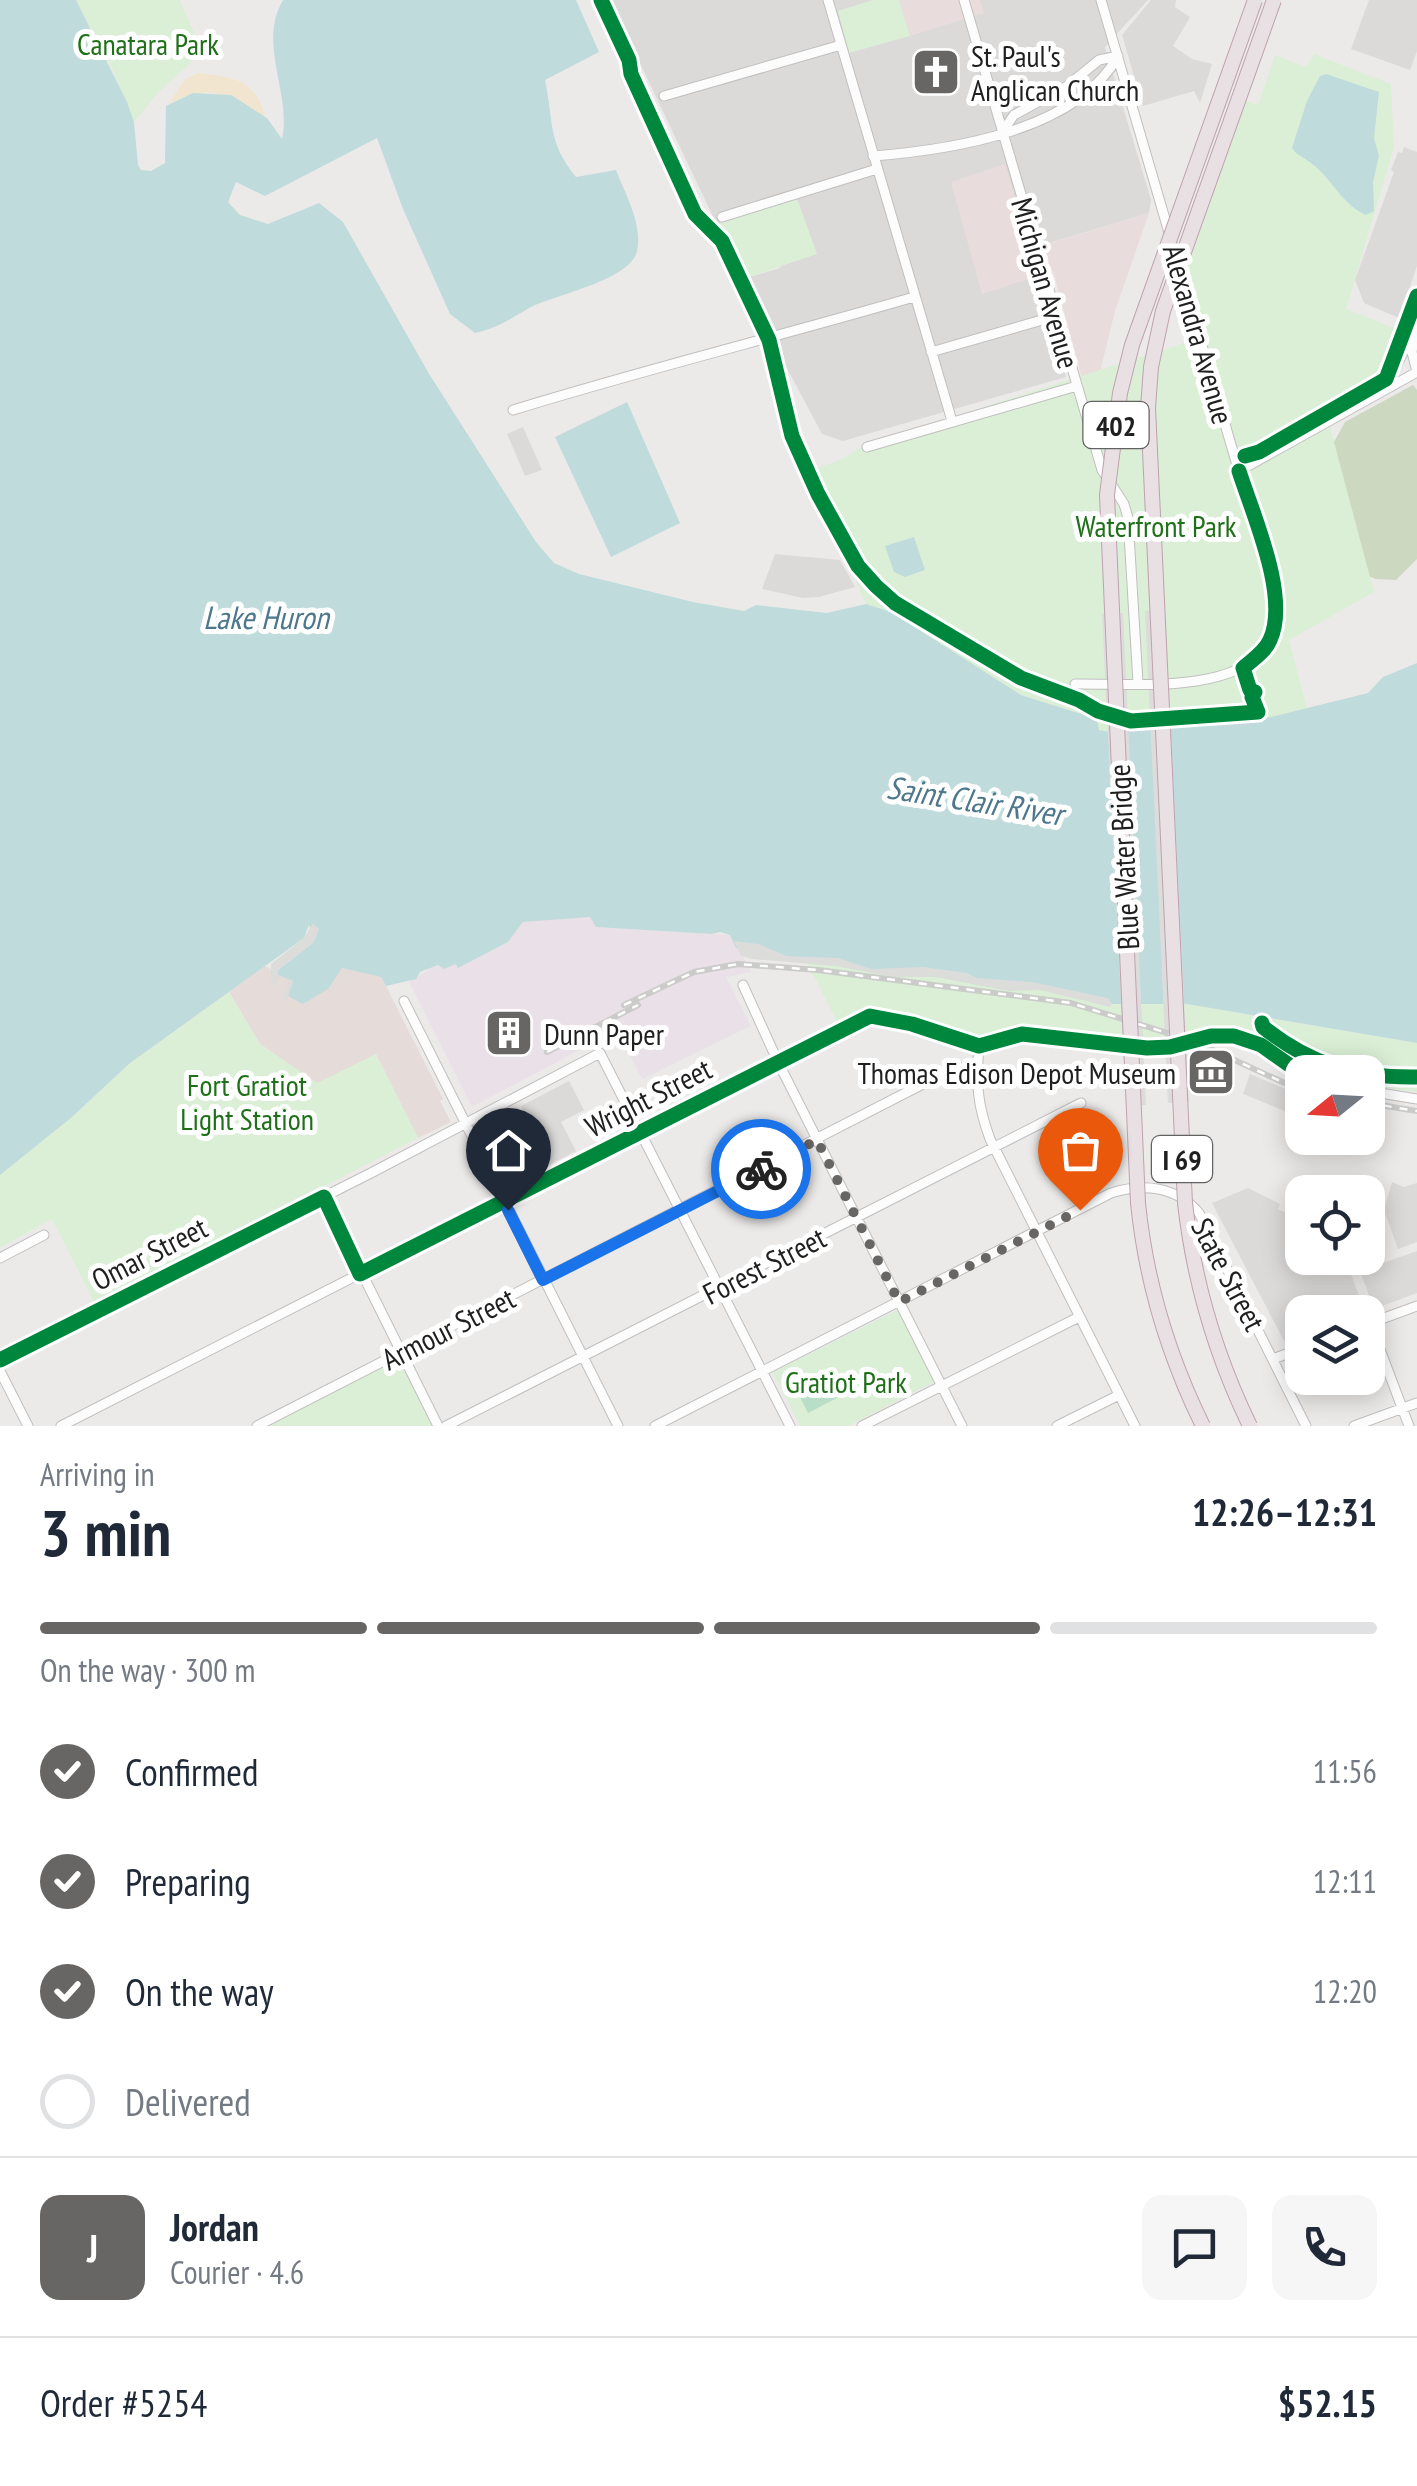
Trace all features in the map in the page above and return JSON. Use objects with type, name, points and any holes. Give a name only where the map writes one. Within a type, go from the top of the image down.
[{"type":"highway","name":"Blue Water Bridge","points":[[1203,1426],[1163,1331],[1141,1230],[1107,538],[1109,474],[1120,393],[1142,316],[1254,0]]},
{"type":"highway","name":"Blue Water Bridge","points":[[1250,1426],[1216,1349],[1189,1240],[1150,510],[1149,387],[1168,293],[1274,0]]},
{"type":"street","points":[[830,0],[952,421]]},
{"type":"street","name":"Michigan Avenue","points":[[964,0],[1102,470],[1124,504],[1131,530],[1138,682]]},
{"type":"street","name":"Alexandra Avenue","points":[[1075,684],[1222,676],[1243,668],[1266,648],[1272,637],[1277,602],[1101,0]]},
{"type":"street","points":[[664,96],[841,45]]},
{"type":"street","points":[[1002,132],[1014,116],[1075,80],[1100,60],[1118,56]]},
{"type":"street","points":[[873,156],[945,150],[1024,129],[1082,94],[1108,73],[1118,56]]},
{"type":"street","points":[[1075,80],[1082,94]]},
{"type":"street","points":[[1044,99],[1052,114]]},
{"type":"street","points":[[722,217],[877,170]]},
{"type":"street","points":[[513,410],[654,366],[768,340],[914,297]]},
{"type":"street","points":[[931,352],[1056,316]]},
{"type":"street","points":[[1384,390],[1417,322]]},
{"type":"street","points":[[1240,471],[1417,372],[1412,335]]},
{"type":"street","points":[[867,447],[1077,386]]},
{"type":"street","points":[[743,984],[778,1062],[962,1426]]},
{"type":"street","points":[[404,1001],[618,1426]]},
{"type":"street","name":"Wright Street","points":[[61,1426],[864,1018],[912,1024],[979,1046]]},
{"type":"street","points":[[1135,1426],[978,1107],[979,1046],[1011,1036],[1038,1034],[1147,1048],[1219,1036],[1246,1038],[1285,1062]]},
{"type":"street","name":"Omar Street","points":[[0,1360],[600,1053],[641,1133]]},
{"type":"street","name":"Armour Street","points":[[256,1426],[958,1066]]},
{"type":"street","points":[[1385,1094],[1417,1099]]},
{"type":"street","name":"Forest Street","points":[[446,1426],[1081,1103]]},
{"type":"street","points":[[641,1133],[790,1426]]},
{"type":"street","name":"State Street","points":[[1037,1232],[1111,1193],[1132,1188],[1164,1190],[1192,1204],[1205,1222],[1306,1426]]},
{"type":"street","points":[[324,1197],[438,1426]]},
{"type":"street","points":[[654,1426],[1037,1232]]},
{"type":"street","points":[[0,1258],[44,1234]]},
{"type":"street","points":[[1385,1318],[1417,1306]]},
{"type":"street","points":[[862,1426],[1079,1316]]},
{"type":"street","points":[[1273,1359],[1285,1354]]},
{"type":"street","points":[[1385,1365],[1409,1426]]},
{"type":"street","points":[[0,1371],[28,1426]]},
{"type":"street","points":[[1057,1426],[1119,1395]]},
{"type":"street","points":[[1354,1426],[1417,1403]]},
{"type":"shaded area","points":[[610,0],[1148,0],[1105,47],[1151,200],[1149,213],[1029,249],[982,294],[1037,275],[1066,377],[843,441],[822,434],[740,280],[780,268],[761,208],[717,225]]},
{"type":"shaded area","points":[[899,0],[980,0],[984,13],[910,36]]},
{"type":"shaded area","points":[[1151,0],[1176,0],[1175,7],[1190,17],[1173,46],[1192,59],[1212,64],[1200,103],[1194,91],[1143,106],[1122,35]]},
{"type":"shaded area","points":[[1369,0],[1417,0],[1417,51],[1410,70],[1351,49]]},
{"type":"shaded area","points":[[1404,147],[1417,152],[1417,266],[1399,318],[1364,303],[1355,280],[1394,172],[1391,170]]},
{"type":"shaded area","points":[[1005,164],[1030,249],[1149,213],[1115,311],[1100,372],[1082,378],[1053,271],[982,294],[951,182]]},
{"type":"shaded area","points":[[523,427],[542,470],[525,476],[507,434]]},
{"type":"shaded area","points":[[775,554],[840,560],[855,587],[803,598],[762,589]]},
{"type":"shaded area","points":[[590,917],[597,927],[730,935],[752,972],[726,977],[751,1026],[642,1079],[617,1030],[472,1107],[409,982],[432,967],[470,962],[508,942],[523,922]]},
{"type":"shaded area","points":[[265,966],[293,981],[293,997],[304,1004],[342,968],[381,976],[451,1122],[418,1138],[376,1054],[317,1084],[260,1044],[229,992]]},
{"type":"shaded area","points":[[1250,1074],[1285,1089],[1285,1111],[1243,1094]]},
{"type":"shaded area","points":[[569,1081],[584,1110],[561,1122],[576,1151],[529,1175],[514,1145],[535,1135],[521,1106]]},
{"type":"shaded area","points":[[1392,1182],[1404,1187],[1417,1183],[1417,1242],[1398,1249],[1385,1206]]},
{"type":"shaded area","points":[[1248,1188],[1280,1204],[1278,1209],[1285,1212],[1285,1275],[1351,1275],[1359,1295],[1285,1295],[1284,1341],[1212,1203]]},
{"type":"shaded area","points":[[1417,1251],[1417,1293],[1385,1305],[1385,1295],[1369,1295],[1361,1275],[1385,1275],[1385,1262]]},
{"type":"green space","name":"Canatara Park","points":[[76,0],[180,0],[202,52],[134,122],[111,66]]},
{"type":"green space","points":[[873,0],[899,0],[910,36],[849,53],[838,11]]},
{"type":"green space","name":"Waterfront Park","points":[[1314,54],[1391,84],[1394,147],[1346,309],[1402,331],[1384,379],[1326,412],[1374,592],[1289,640],[1307,708],[1259,720],[1127,726],[1127,735],[1098,730],[1089,716],[1021,695],[891,612],[866,604],[809,471],[842,459],[865,445],[1206,336],[1187,269],[1246,101],[1258,105],[1275,55],[1307,67]]},
{"type":"green space","points":[[796,196],[817,254],[740,280],[717,225]]},
{"type":"green space","points":[[1413,385],[1417,390],[1417,559],[1396,580],[1376,579],[1363,574],[1329,451],[1345,422]]},
{"type":"green space","points":[[806,960],[1187,1004],[1417,1043],[1417,1092],[1385,1087],[1385,1055],[1288,1055],[1239,1030],[1212,1029],[1164,1041],[1034,1029],[982,1038],[872,1008],[838,1024]]},
{"type":"green space","name":"Fort Gratiot Light Station","points":[[229,992],[260,1044],[317,1083],[376,1054],[418,1138],[95,1304],[52,1219],[0,1248],[0,1175],[72,1117],[130,1063]]},
{"type":"green space","name":"Gratiot Park","points":[[901,1308],[938,1380],[848,1426],[800,1426],[773,1372]]},
{"type":"green space","points":[[402,1357],[436,1426],[268,1426]]},
{"type":"green space","points":[[828,1381],[837,1398],[808,1413],[799,1395]]},
{"type":"sand","points":[[198,73],[232,79],[249,87],[265,117],[230,97],[207,92],[168,105],[185,79]]},
{"type":"water","name":"Lake Huron","points":[[0,0],[76,0],[127,102],[134,122],[138,165],[141,170],[151,171],[165,163],[166,106],[193,93],[231,95],[267,118],[282,139],[283,104],[273,34],[283,0],[576,0],[599,52],[545,80],[551,120],[560,153],[576,177],[616,170],[638,230],[637,251],[621,270],[475,333],[450,314],[403,209],[377,138],[265,196],[236,182],[228,202],[240,215],[268,224],[319,203],[343,222],[428,372],[536,542],[554,563],[579,574],[744,611],[756,605],[827,613],[866,604],[891,612],[1021,695],[1097,719],[1099,730],[1126,735],[1126,726],[1259,720],[1368,693],[1383,677],[1417,663],[1417,1043],[1187,1004],[1112,1004],[1009,983],[898,974],[736,948],[730,935],[720,932],[596,927],[590,917],[523,922],[508,942],[458,968],[456,964],[444,969],[438,965],[420,972],[416,979],[386,986],[381,977],[342,968],[328,989],[303,1004],[288,996],[293,981],[277,975],[278,970],[314,942],[309,925],[304,938],[130,1063],[72,1117],[0,1175]]},
{"type":"water","points":[[1326,74],[1379,92],[1374,138],[1379,156],[1373,182],[1374,211],[1366,215],[1292,148],[1307,101],[1320,76]]},
{"type":"water","points":[[627,402],[680,523],[611,557],[555,437]]},
{"type":"water","points":[[914,537],[925,570],[905,577],[894,572],[885,546]]},
{"type":"pier","points":[[1165,610],[1189,1102],[1168,1103],[1145,611]]},
{"type":"pier","points":[[1123,613],[1146,1105],[1126,1106],[1102,614]]},
{"type":"pier","points":[[313,923],[319,929],[314,942],[278,970],[278,975],[293,981],[287,1000],[283,999],[289,981],[278,977],[276,985],[271,984],[271,964],[304,938]]},
{"type":"pier","points":[[734,941],[758,944],[787,956],[838,958],[871,969],[923,967],[977,978],[1032,982],[1108,998],[1112,1004],[1110,1007],[1040,990],[1008,991],[936,977],[893,977],[835,966],[752,959],[741,956]]},
{"type":"railway","points":[[624,1005],[694,972],[738,964],[818,970],[1071,1003],[1193,1041],[1285,1083]]},
{"type":"railway","points":[[547,1052],[638,1005]]},
{"type":"railway","points":[[1385,1106],[1417,1111]]},
{"type":"cycle path","points":[[601,0],[695,214],[722,241],[769,340],[792,436],[818,494],[858,566],[895,603],[1021,678],[1131,721],[1258,712],[1252,697],[1255,692],[1250,690],[1243,668],[1270,640],[1276,602],[1267,556],[1239,471]]},
{"type":"cycle path","points":[[1245,456],[1259,452],[1386,379],[1417,296]]},
{"type":"cycle path","points":[[0,1360],[324,1197],[360,1274],[870,1016],[912,1024],[979,1046],[1022,1034],[1147,1048],[1170,1047],[1211,1036],[1234,1036],[1261,1045],[1285,1062]]},
{"type":"cycle path","points":[[1262,1023],[1299,1051],[1335,1067],[1374,1075],[1417,1077]]},
{"type":"way so far","points":[[761,1169],[817,1140],[899,1302],[1080,1210]]},
{"type":"place","name":"St. Paul's Anglican Church","points":[[936,72]]},
{"type":"place","name":"Dunn Paper","points":[[509,1033]]},
{"type":"place","name":"Thomas Edison Depot Museum","points":[[1211,1072]]},
{"type":"route","points":[[508,1210],[543,1280],[761,1169]]},
{"type":"water label","name":"Saint Clair River","points":[[975,800]]}]
